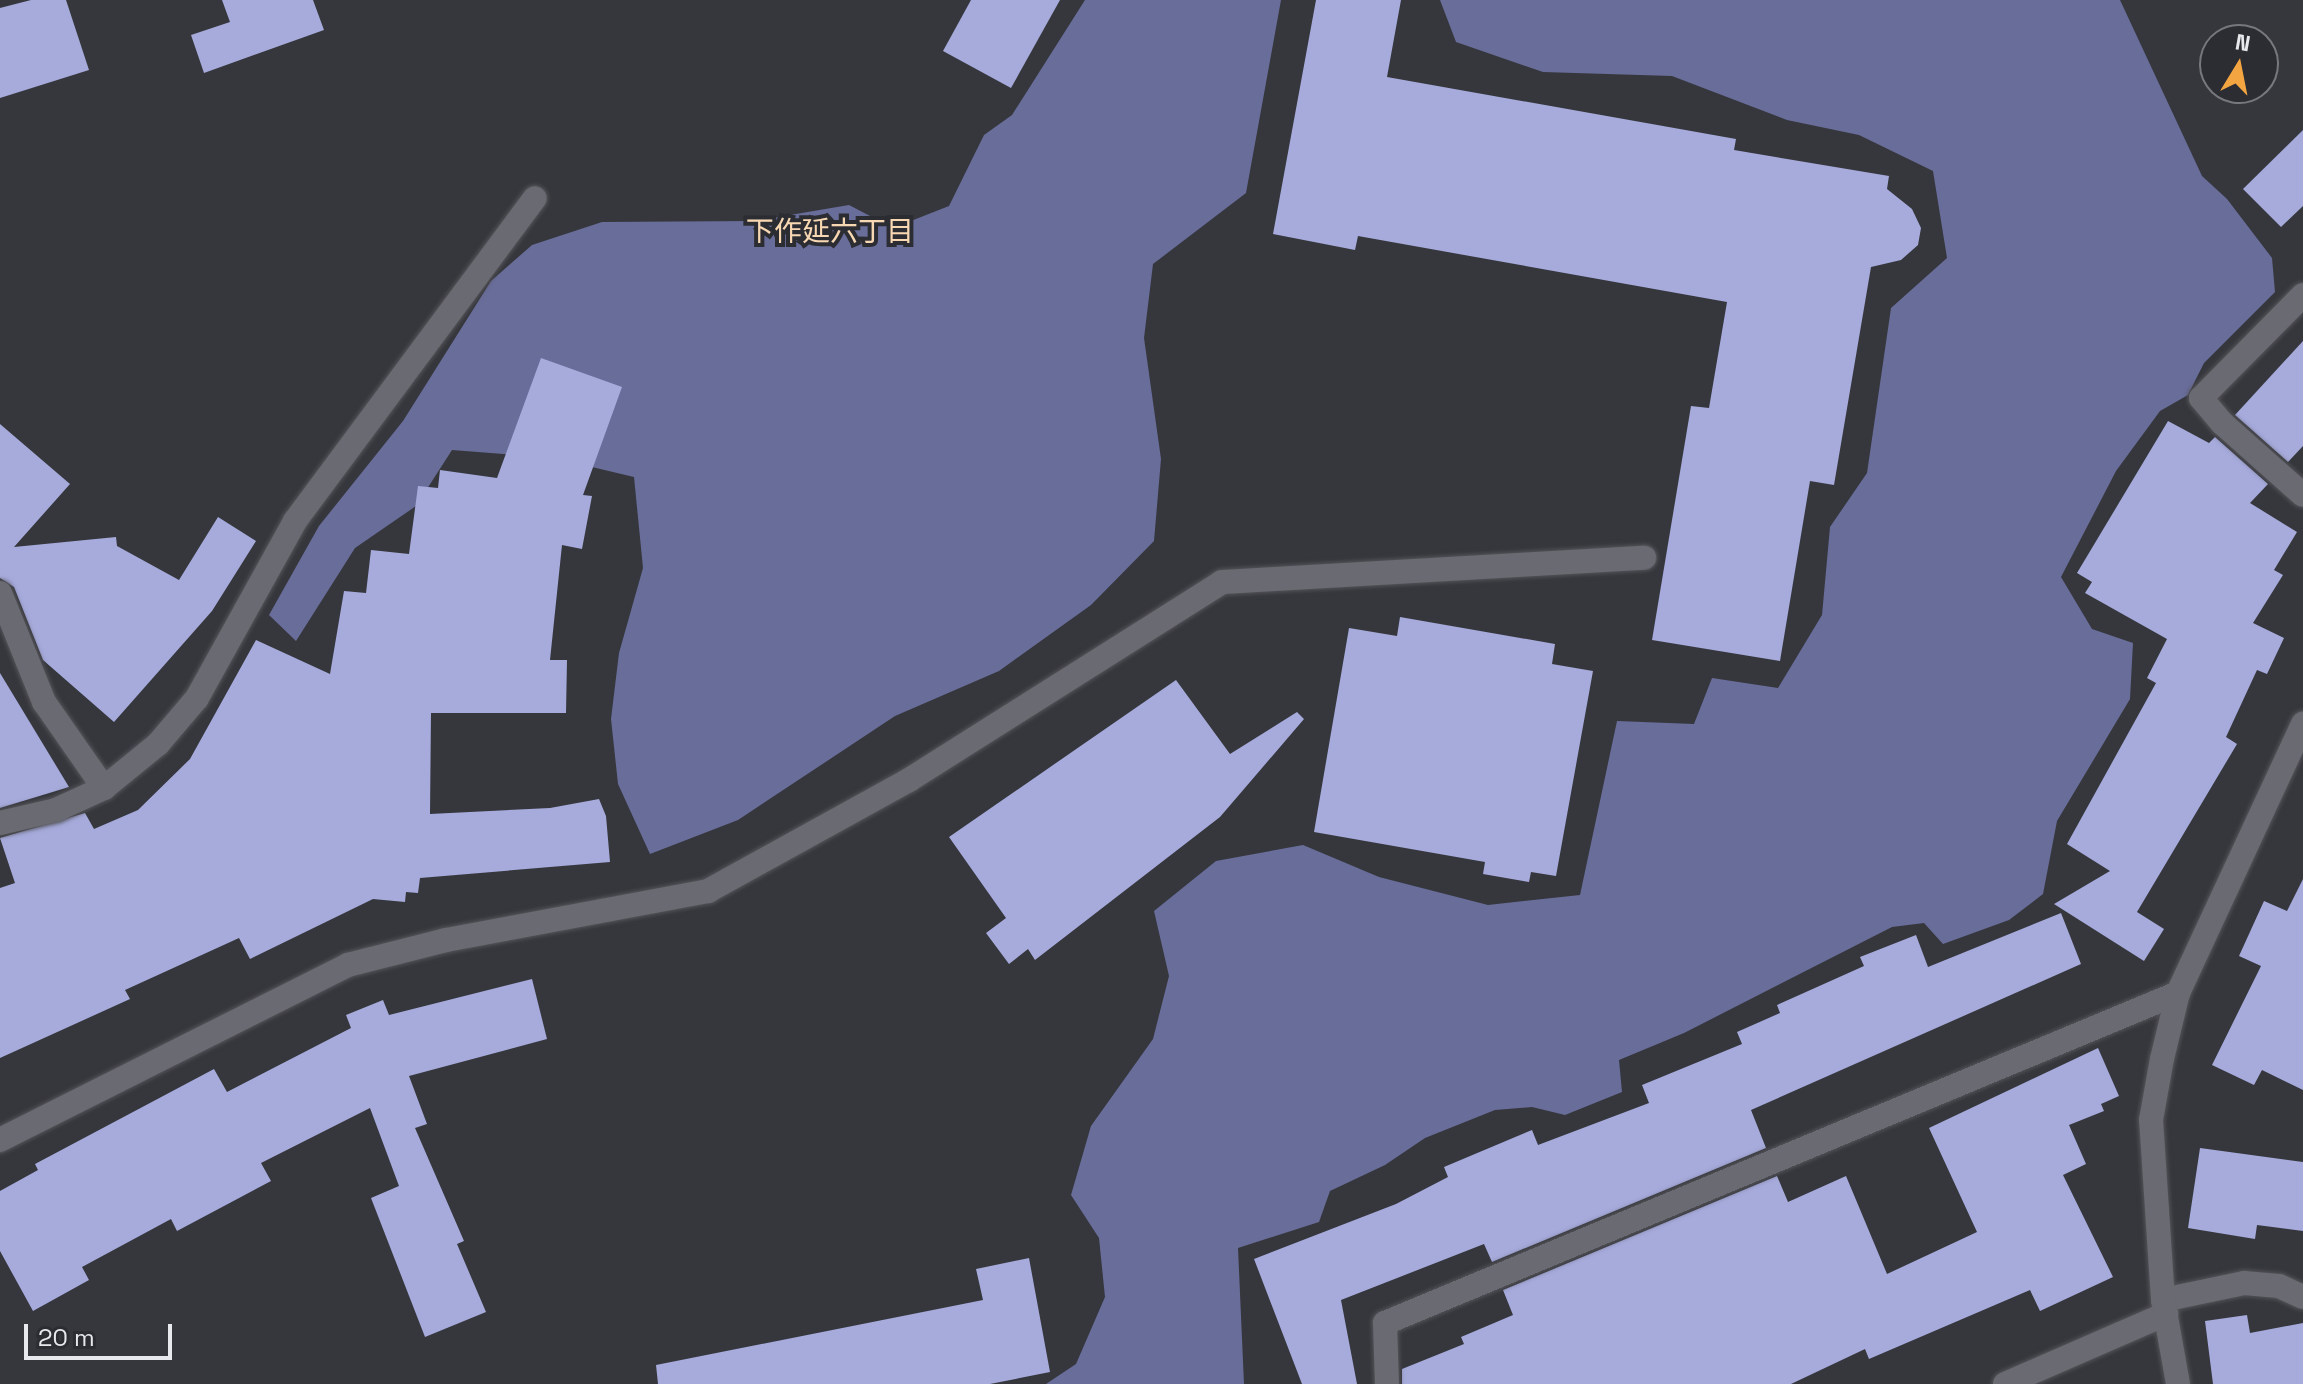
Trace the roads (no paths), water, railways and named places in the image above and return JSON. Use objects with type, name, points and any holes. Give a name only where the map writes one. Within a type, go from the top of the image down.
[{"type":"street","points":[[0,823],[56,810],[104,788],[158,744],[197,698],[295,521],[535,198]]},
{"type":"street","points":[[2303,295],[2201,398],[2222,423],[2303,495]]},
{"type":"street","points":[[0,1140],[348,965],[446,940],[708,891],[909,780],[1222,582],[1644,558]]},
{"type":"street","points":[[0,593],[44,702],[104,788]]},
{"type":"street","points":[[2178,1384],[2164,1307],[2151,1120],[2178,993],[2303,724]]},
{"type":"street","points":[[1387,1384],[1385,1323],[2178,993]]},
{"type":"street","points":[[2005,1384],[2164,1307],[2244,1283],[2279,1286],[2303,1297]]},
{"type":"district","name":"下作延六丁目","points":[[830,231]]}]
